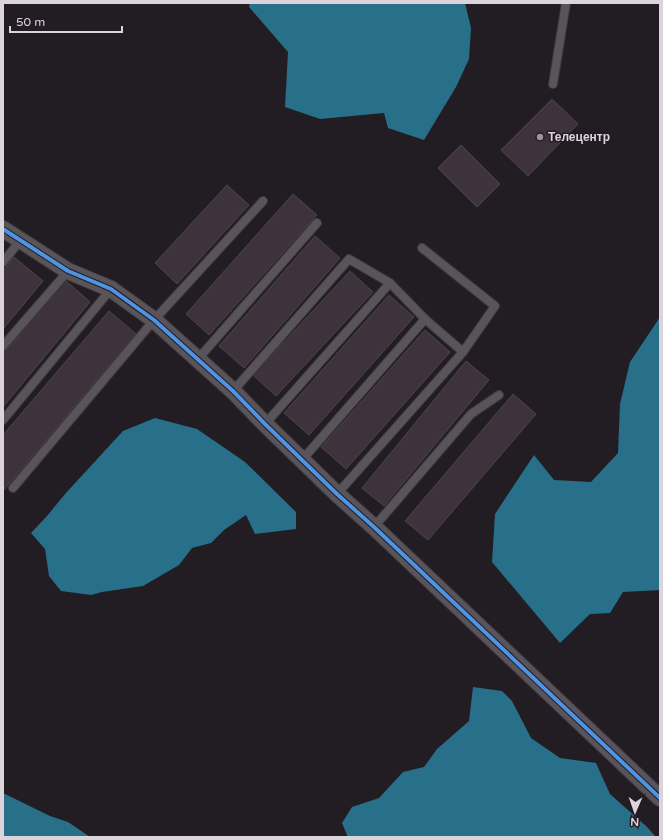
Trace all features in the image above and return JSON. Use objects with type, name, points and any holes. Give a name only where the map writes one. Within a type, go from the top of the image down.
[{"type":"street","points":[[3,230],[68,271],[111,288],[154,320],[233,391],[337,494],[374,527],[660,798]]},
{"type":"lane","points":[[553,84],[566,3]]},
{"type":"lane","points":[[13,488],[154,320],[263,201]]},
{"type":"lane","points":[[198,359],[317,223]]},
{"type":"lane","points":[[3,262],[20,241]]},
{"type":"lane","points":[[337,494],[463,352],[495,306],[422,248]]},
{"type":"lane","points":[[233,391],[349,260],[390,283],[425,319],[463,352]]},
{"type":"lane","points":[[3,346],[68,271]]},
{"type":"lane","points":[[265,424],[390,283]]},
{"type":"lane","points":[[3,420],[111,288]]},
{"type":"lane","points":[[302,460],[425,319]]},
{"type":"lane","points":[[374,527],[471,414],[500,395]]},
{"type":"water","points":[[250,3],[465,3],[471,28],[469,59],[456,87],[424,140],[388,128],[384,113],[320,119],[285,107],[288,52],[249,7]]},
{"type":"water","points":[[660,317],[660,590],[623,592],[610,613],[590,614],[560,643],[492,562],[495,514],[534,455],[554,480],[591,482],[618,453],[620,404],[630,362]]},
{"type":"water","points":[[155,418],[197,429],[245,462],[296,512],[296,529],[255,534],[246,515],[224,530],[211,543],[192,548],[179,565],[143,586],[91,595],[61,591],[49,576],[45,549],[31,533],[123,431]]},
{"type":"water","points":[[473,687],[502,691],[512,701],[531,738],[560,758],[596,763],[610,794],[646,826],[656,837],[347,837],[342,823],[352,807],[379,798],[403,772],[424,767],[437,749],[469,721]]},
{"type":"water","points":[[3,793],[50,816],[68,822],[90,837],[3,837]]},
{"type":"building","name":"Телецентр","points":[[552,99],[578,124],[528,176],[501,150]]},
{"type":"building","points":[[461,145],[500,184],[477,207],[438,168]]},
{"type":"building","points":[[227,185],[249,205],[177,284],[155,263]]},
{"type":"building","points":[[293,194],[317,215],[209,335],[186,314]]},
{"type":"building","points":[[315,236],[340,258],[244,368],[219,346]]},
{"type":"building","points":[[14,257],[43,281],[3,329],[3,271]]},
{"type":"building","points":[[350,271],[373,292],[276,396],[253,375]]},
{"type":"building","points":[[65,280],[90,302],[3,407],[3,354]]},
{"type":"building","points":[[389,295],[414,317],[309,435],[284,413]]},
{"type":"building","points":[[109,311],[136,334],[3,491],[3,435]]},
{"type":"building","points":[[425,330],[450,352],[346,469],[321,447]]},
{"type":"building","points":[[466,361],[489,380],[384,506],[362,488]]},
{"type":"building","points":[[513,394],[536,414],[428,540],[405,521]]},
{"type":"cycle path","points":[[3,229],[68,271],[111,289],[154,320],[233,391],[337,494],[374,527],[660,798]]},
{"type":"place","name":"Телецентр","points":[[540,137]]}]
